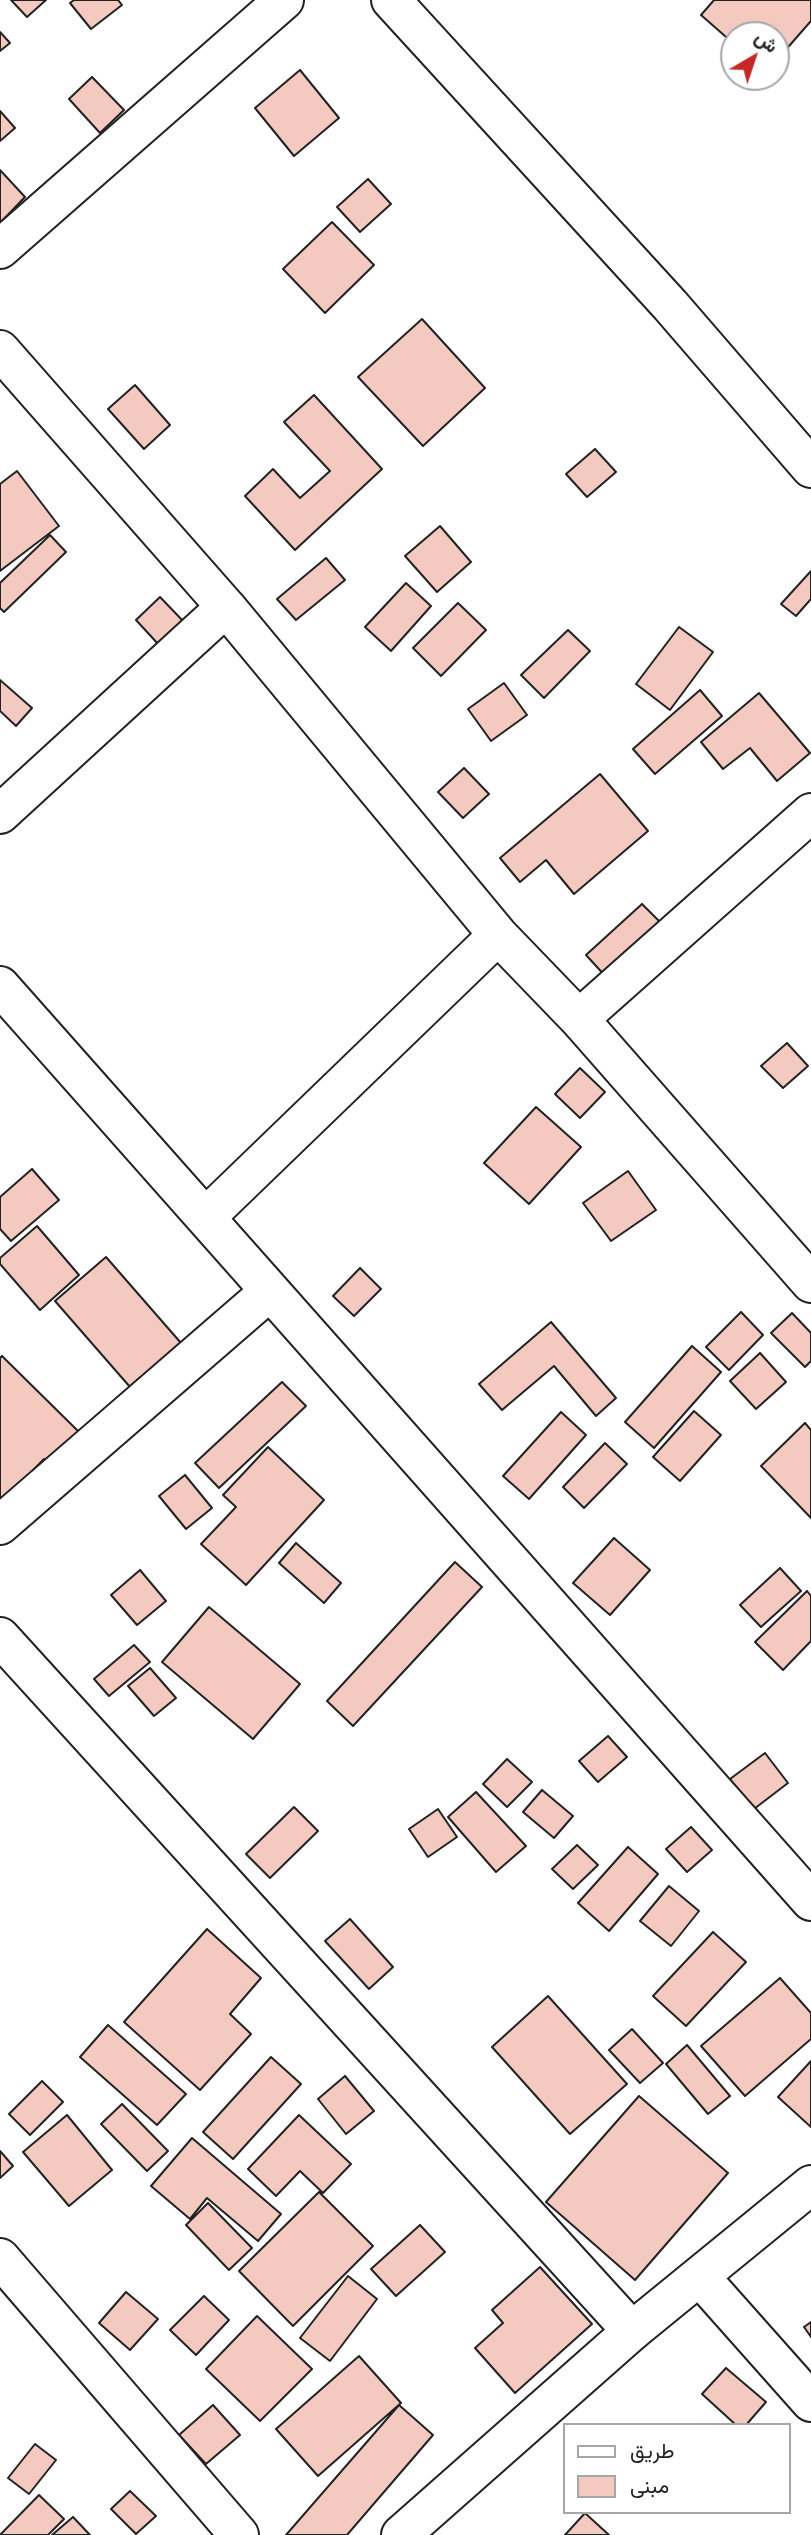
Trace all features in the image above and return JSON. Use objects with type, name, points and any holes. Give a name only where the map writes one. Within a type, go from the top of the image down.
[{"type":"street","points":[[0,249],[284,0]]},
{"type":"street","points":[[391,0],[670,305],[811,468]]},
{"type":"street","points":[[0,351],[226,607],[498,935],[579,1019],[811,1283]]},
{"type":"street","points":[[0,814],[226,607]]},
{"type":"street","points":[[579,1019],[811,813]]},
{"type":"street","points":[[205,1217],[498,935]]},
{"type":"street","points":[[0,986],[811,1901]]},
{"type":"street","points":[[0,1525],[270,1291]]},
{"type":"street","points":[[0,1637],[632,2331]]},
{"type":"street","points":[[406,2534],[632,2331],[811,2185]]},
{"type":"street","points":[[0,2258],[239,2535]]},
{"type":"street","points":[[700,2277],[811,2402]]},
{"type":"building","points":[[11,0],[46,0],[27,17]]},
{"type":"building","points":[[74,0],[118,0],[122,5],[91,29],[70,3]]},
{"type":"building","points":[[714,0],[811,0],[811,21],[790,45],[790,21],[720,21],[720,32],[701,15]]},
{"type":"building","points":[[0,32],[10,43],[0,51]]},
{"type":"building","points":[[300,70],[339,118],[294,156],[255,108]]},
{"type":"building","points":[[92,77],[124,110],[100,133],[69,99]]},
{"type":"building","points":[[0,111],[15,128],[0,141]]},
{"type":"building","points":[[0,170],[25,197],[0,223]]},
{"type":"building","points":[[368,179],[391,204],[360,232],[337,207]]},
{"type":"building","points":[[332,222],[374,265],[325,313],[283,269]]},
{"type":"building","points":[[422,319],[485,388],[423,446],[358,377]]},
{"type":"building","points":[[135,385],[170,425],[144,449],[108,409]]},
{"type":"building","points":[[314,395],[382,469],[295,550],[245,496],[273,469],[300,498],[330,471],[284,422]]},
{"type":"building","points":[[595,449],[616,472],[587,497],[566,474]]},
{"type":"building","points":[[17,471],[59,526],[0,571],[0,484]]},
{"type":"building","points":[[440,526],[471,562],[437,592],[405,556]]},
{"type":"building","points":[[50,535],[66,552],[4,612],[0,608],[0,583]]},
{"type":"building","points":[[326,558],[345,580],[296,620],[277,599]]},
{"type":"building","points":[[811,571],[811,599],[796,616],[781,604]]},
{"type":"building","points":[[406,583],[431,606],[391,651],[365,627]]},
{"type":"building","points":[[160,597],[184,622],[159,645],[136,620]]},
{"type":"building","points":[[458,603],[486,630],[441,676],[413,648]]},
{"type":"building","points":[[679,627],[713,652],[670,710],[636,684]]},
{"type":"building","points":[[568,630],[590,651],[544,698],[521,675]]},
{"type":"building","points":[[0,680],[32,708],[16,726],[0,711]]},
{"type":"building","points":[[504,683],[527,715],[491,741],[468,709]]},
{"type":"building","points":[[700,690],[722,716],[655,774],[633,749]]},
{"type":"building","points":[[759,693],[810,753],[777,781],[750,748],[723,769],[701,742]]},
{"type":"building","points":[[464,768],[489,794],[463,818],[438,792]]},
{"type":"building","points":[[600,774],[648,831],[574,894],[546,860],[520,882],[500,858]]},
{"type":"building","points":[[642,904],[666,928],[608,979],[586,955]]},
{"type":"building","points":[[787,1043],[808,1066],[783,1088],[761,1066]]},
{"type":"building","points":[[580,1068],[605,1092],[580,1118],[555,1094]]},
{"type":"building","points":[[536,1107],[581,1147],[529,1204],[484,1163]]},
{"type":"building","points":[[32,1169],[59,1200],[11,1241],[0,1229],[0,1197]]},
{"type":"building","points":[[628,1171],[656,1210],[611,1241],[583,1203]]},
{"type":"building","points":[[37,1226],[79,1275],[40,1310],[0,1264],[0,1258]]},
{"type":"building","points":[[106,1257],[181,1343],[130,1387],[55,1301]]},
{"type":"building","points":[[360,1268],[381,1289],[354,1316],[333,1296]]},
{"type":"building","points":[[741,1312],[763,1335],[729,1370],[706,1347]]},
{"type":"building","points":[[792,1313],[811,1333],[811,1361],[805,1367],[771,1333]]},
{"type":"building","points":[[551,1322],[616,1398],[596,1416],[554,1366],[502,1410],[479,1384]]},
{"type":"building","points":[[692,1346],[721,1372],[654,1448],[625,1422]]},
{"type":"building","points":[[760,1353],[786,1382],[756,1409],[730,1381]]},
{"type":"building","points":[[2,1356],[79,1432],[48,1463],[44,1459],[0,1504],[0,1358]]},
{"type":"building","points":[[282,1382],[306,1406],[219,1488],[195,1463]]},
{"type":"building","points":[[694,1411],[721,1435],[680,1481],[653,1457]]},
{"type":"building","points":[[561,1412],[586,1435],[529,1499],[503,1476]]},
{"type":"building","points":[[805,1423],[811,1430],[811,1518],[761,1466]]},
{"type":"building","points":[[605,1443],[627,1464],[584,1508],[563,1487]]},
{"type":"building","points":[[268,1447],[324,1500],[246,1585],[201,1544],[236,1507],[223,1495]]},
{"type":"building","points":[[185,1475],[212,1508],[186,1529],[159,1496]]},
{"type":"building","points":[[614,1538],[650,1570],[610,1615],[573,1583]]},
{"type":"building","points":[[296,1543],[341,1583],[324,1603],[279,1563]]},
{"type":"building","points":[[455,1562],[482,1587],[353,1726],[327,1701]]},
{"type":"building","points":[[780,1568],[801,1591],[761,1627],[740,1605]]},
{"type":"building","points":[[140,1570],[166,1601],[137,1625],[111,1595]]},
{"type":"building","points":[[807,1591],[811,1596],[811,1641],[783,1670],[755,1642]]},
{"type":"building","points":[[209,1607],[300,1684],[253,1739],[162,1662]]},
{"type":"building","points":[[134,1645],[150,1662],[109,1696],[94,1679]]},
{"type":"building","points":[[150,1668],[176,1698],[154,1716],[128,1686]]},
{"type":"building","points":[[608,1736],[627,1757],[598,1782],[579,1761]]},
{"type":"building","points":[[765,1753],[788,1783],[754,1809],[730,1779]]},
{"type":"building","points":[[507,1759],[532,1782],[507,1807],[483,1784]]},
{"type":"building","points":[[542,1790],[573,1816],[554,1838],[523,1812]]},
{"type":"building","points":[[476,1792],[526,1846],[496,1872],[448,1817]]},
{"type":"building","points":[[294,1807],[318,1831],[270,1878],[246,1854]]},
{"type":"building","points":[[438,1809],[457,1837],[428,1857],[409,1829]]},
{"type":"building","points":[[691,1827],[712,1850],[687,1872],[666,1849]]},
{"type":"building","points":[[577,1845],[598,1865],[573,1889],[552,1869]]},
{"type":"building","points":[[628,1847],[658,1874],[609,1931],[578,1903]]},
{"type":"building","points":[[669,1886],[699,1911],[671,1946],[640,1921]]},
{"type":"building","points":[[350,1919],[393,1967],[369,1989],[325,1941]]},
{"type":"building","points":[[207,1929],[261,1978],[230,2014],[251,2034],[200,2090],[124,2022]]},
{"type":"building","points":[[713,1932],[746,1962],[686,2026],[653,1996]]},
{"type":"building","points":[[780,1978],[811,2013],[811,2039],[745,2096],[701,2046]]},
{"type":"building","points":[[548,1996],[627,2084],[570,2134],[492,2047]]},
{"type":"building","points":[[108,2025],[186,2094],[157,2125],[80,2057]]},
{"type":"building","points":[[632,2029],[663,2063],[640,2083],[609,2050]]},
{"type":"building","points":[[687,2045],[730,2096],[708,2114],[666,2064]]},
{"type":"building","points":[[271,2057],[301,2084],[233,2159],[203,2132]]},
{"type":"building","points":[[811,2061],[811,2127],[778,2097]]},
{"type":"building","points":[[345,2076],[374,2111],[346,2134],[318,2099]]},
{"type":"building","points":[[42,2081],[63,2102],[30,2135],[9,2114]]},
{"type":"building","points":[[639,2096],[728,2173],[635,2280],[546,2202]]},
{"type":"building","points":[[122,2104],[168,2151],[147,2171],[101,2124]]},
{"type":"building","points":[[67,2115],[112,2170],[69,2206],[23,2152]]},
{"type":"building","points":[[299,2115],[351,2164],[323,2193],[300,2171],[276,2196],[248,2169]]},
{"type":"building","points":[[192,2138],[281,2214],[258,2241],[207,2198],[190,2219],[151,2186]]},
{"type":"building","points":[[0,2151],[13,2166],[0,2178]]},
{"type":"building","points":[[319,2192],[373,2246],[293,2326],[239,2271]]},
{"type":"building","points":[[208,2203],[252,2248],[229,2270],[186,2225]]},
{"type":"building","points":[[420,2225],[445,2252],[396,2296],[371,2269]]},
{"type":"building","points":[[540,2267],[592,2324],[515,2393],[475,2348],[503,2323],[492,2310]]},
{"type":"building","points":[[348,2276],[377,2299],[330,2361],[300,2338]]},
{"type":"building","points":[[126,2292],[158,2319],[130,2350],[99,2323]]},
{"type":"building","points":[[204,2296],[229,2320],[196,2355],[170,2330]]},
{"type":"building","points":[[257,2316],[312,2369],[260,2421],[206,2369]]},
{"type":"building","points":[[811,2322],[811,2337],[804,2327]]},
{"type":"building","points":[[359,2356],[401,2403],[318,2476],[276,2429]]},
{"type":"building","points":[[726,2368],[766,2402],[748,2423],[734,2423],[702,2394]]},
{"type":"building","points":[[213,2405],[240,2435],[206,2464],[179,2435]]},
{"type":"building","points":[[399,2405],[433,2435],[347,2535],[286,2535]]},
{"type":"building","points":[[35,2444],[56,2460],[29,2494],[8,2478]]},
{"type":"building","points":[[130,2491],[156,2516],[136,2534],[111,2509]]},
{"type":"building","points":[[39,2495],[64,2519],[48,2535],[0,2535]]},
{"type":"building","points":[[586,2514],[609,2535],[565,2535]]},
{"type":"building","points":[[73,2517],[90,2535],[52,2535]]}]
